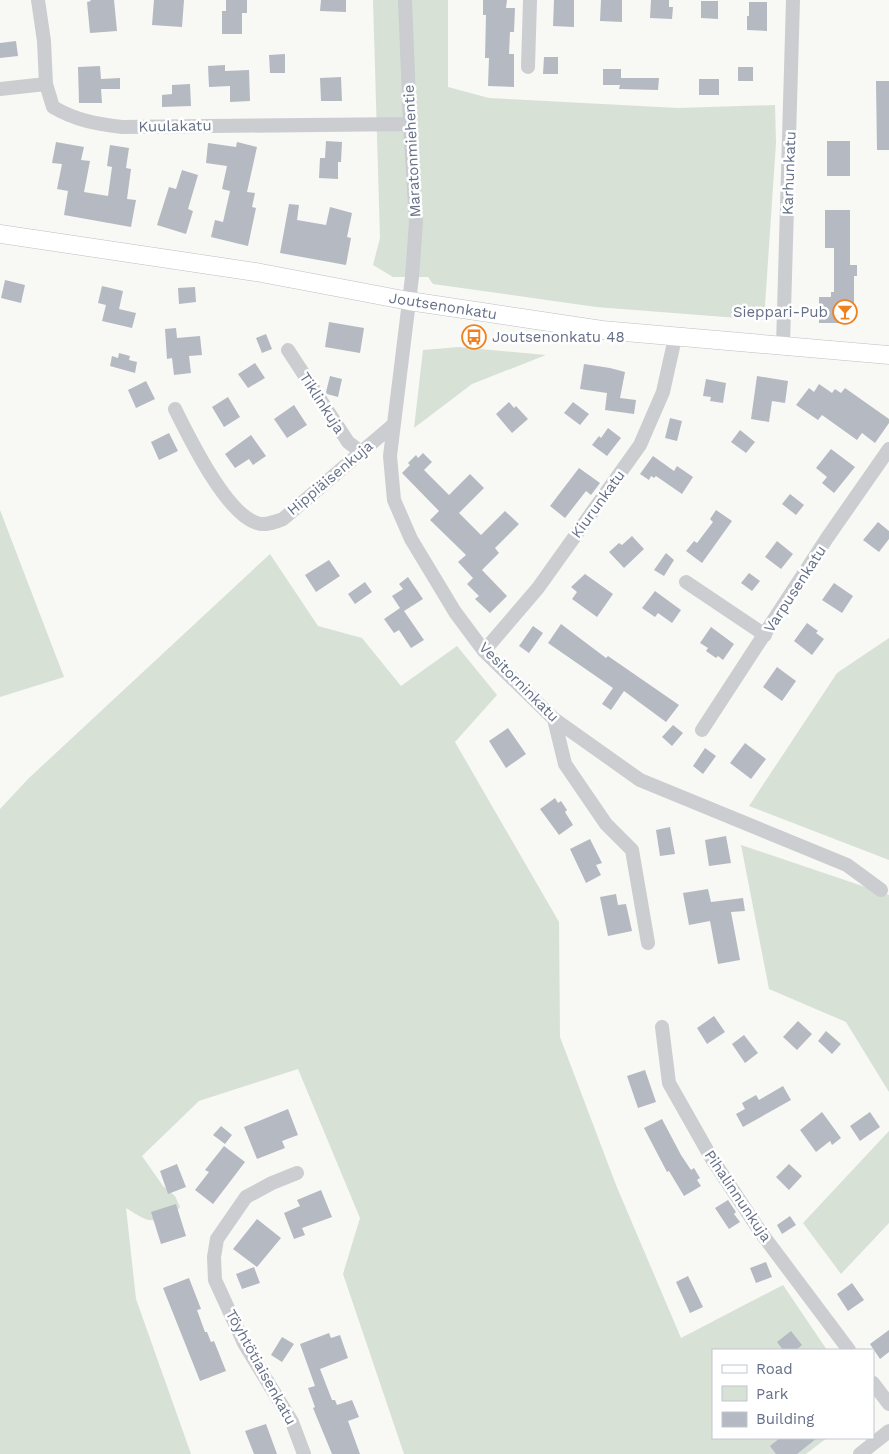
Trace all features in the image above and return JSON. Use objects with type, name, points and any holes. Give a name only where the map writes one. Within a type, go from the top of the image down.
[{"type":"main road","name":"Joutsenonkatu","points":[[0,234],[256,272],[409,301],[602,330],[675,338],[889,355]]},
{"type":"street","name":"Kuulakatu","points":[[38,0],[44,41],[46,84],[53,107],[70,116],[91,123],[122,127],[410,124]]},
{"type":"street","name":"Maratonmiehentie","points":[[405,0],[416,222],[409,301]]},
{"type":"street","points":[[528,67],[530,0]]},
{"type":"street","name":"Karhunkatu","points":[[782,345],[793,0]]},
{"type":"street","points":[[0,89],[46,84]]},
{"type":"street","name":"Vesitorninkatu","points":[[409,301],[390,456],[394,500],[411,538],[455,612],[484,652],[554,719],[640,780],[847,865],[881,890]]},
{"type":"street","name":"Kiurunkatu","points":[[484,652],[538,588],[640,445],[663,392],[675,338]]},
{"type":"street","name":"Tiklinkuja","points":[[288,350],[348,442],[361,452]]},
{"type":"street","name":"Hippiäisenkuja","points":[[175,409],[195,448],[231,504],[242,515],[258,524],[283,519],[393,424]]},
{"type":"street","name":"Varpusenkatu","points":[[702,730],[827,538],[889,449]]},
{"type":"street","points":[[686,582],[765,635]]},
{"type":"street","points":[[554,719],[565,764],[606,824],[632,850],[648,943]]},
{"type":"street","name":"Pihalinnunkuja","points":[[662,1027],[669,1084],[712,1159],[762,1234],[848,1349]]},
{"type":"street","name":"Töyhtötiaisenkatu","points":[[297,1173],[272,1183],[246,1197],[216,1239],[214,1257],[216,1280],[244,1343],[292,1422],[304,1454]]},
{"type":"street","points":[[874,1384],[889,1404]]},
{"type":"street","points":[[860,1454],[889,1430]]},
{"type":"green space","points":[[373,0],[448,0],[448,87],[489,98],[678,108],[775,105],[776,143],[764,320],[596,307],[433,284],[428,277],[393,277],[373,265],[380,238]]},
{"type":"green space","points":[[459,347],[546,355],[472,384],[414,428],[423,350]]},
{"type":"green space","points":[[0,510],[64,677],[0,697]]},
{"type":"green space","points":[[270,554],[318,626],[362,638],[401,686],[457,646],[497,695],[455,742],[559,922],[560,1037],[616,1185],[681,1338],[783,1285],[826,1349],[712,1349],[712,1439],[826,1439],[806,1454],[404,1454],[343,1274],[360,1218],[298,1069],[199,1101],[142,1156],[163,1186],[175,1196],[180,1207],[172,1217],[157,1220],[147,1220],[126,1208],[136,1299],[191,1454],[0,1454],[0,809],[29,778]]},
{"type":"green space","points":[[889,638],[889,860],[749,806],[837,673]]},
{"type":"green space","points":[[741,845],[889,895],[889,1092],[846,1022],[769,989]]},
{"type":"green space","points":[[889,1131],[889,1223],[841,1274],[803,1223]]},
{"type":"building","points":[[90,0],[114,0],[117,31],[90,33],[87,2]]},
{"type":"building","points":[[154,0],[184,0],[182,27],[152,25]]},
{"type":"building","points":[[226,0],[247,0],[247,13],[242,13],[242,34],[222,34],[222,11],[226,11]]},
{"type":"building","points":[[321,0],[346,0],[346,12],[320,11]]},
{"type":"building","points":[[483,0],[507,0],[506,8],[515,8],[514,32],[510,32],[509,54],[514,54],[514,87],[488,86],[489,58],[485,58],[486,15],[483,15]]},
{"type":"building","points":[[554,0],[574,0],[574,27],[553,26]]},
{"type":"building","points":[[601,0],[622,0],[622,22],[600,21]]},
{"type":"building","points":[[651,0],[669,0],[669,7],[673,7],[672,19],[650,18]]},
{"type":"building","points":[[701,1],[718,1],[718,19],[701,18]]},
{"type":"building","points":[[749,2],[767,2],[767,31],[747,30]]},
{"type":"building","points":[[16,41],[18,56],[0,58],[0,43]]},
{"type":"building","points":[[285,54],[285,73],[270,73],[269,55]]},
{"type":"building","points":[[544,57],[558,57],[558,74],[543,74]]},
{"type":"building","points":[[225,65],[225,71],[249,70],[250,101],[230,102],[230,86],[209,87],[208,66]]},
{"type":"building","points":[[100,66],[101,79],[120,78],[120,89],[101,89],[102,103],[79,103],[78,67]]},
{"type":"building","points":[[738,67],[753,67],[753,81],[738,81]]},
{"type":"building","points":[[603,69],[621,69],[621,78],[659,78],[658,90],[619,89],[620,85],[603,85]]},
{"type":"building","points":[[341,77],[342,101],[321,101],[320,78]]},
{"type":"building","points":[[699,79],[719,79],[719,95],[699,95]]},
{"type":"building","points":[[876,81],[889,81],[889,150],[877,150]]},
{"type":"building","points":[[190,84],[191,106],[162,107],[162,95],[172,94],[172,85]]},
{"type":"building","points":[[326,141],[342,142],[341,162],[338,162],[338,179],[319,178],[320,158],[325,158]]},
{"type":"building","points":[[827,141],[850,141],[850,176],[827,176]]},
{"type":"building","points":[[56,142],[84,147],[81,160],[90,161],[84,192],[108,196],[112,167],[107,166],[110,145],[129,148],[126,168],[131,169],[127,199],[136,200],[131,227],[64,215],[68,191],[57,189],[62,164],[52,163]]},
{"type":"building","points":[[237,142],[257,147],[247,192],[255,193],[252,207],[256,208],[248,246],[211,237],[215,220],[223,222],[230,191],[222,189],[227,166],[206,163],[208,143],[236,147]]},
{"type":"building","points":[[182,170],[198,175],[188,209],[193,211],[186,234],[157,225],[169,187],[176,189]]},
{"type":"building","points":[[289,204],[299,205],[297,220],[326,225],[330,207],[352,213],[347,237],[351,238],[346,265],[280,253]]},
{"type":"building","points":[[825,210],[850,210],[850,265],[857,265],[857,276],[854,276],[854,320],[838,320],[839,323],[819,323],[819,297],[831,297],[831,292],[834,292],[834,248],[825,248]]},
{"type":"building","points":[[5,280],[25,285],[21,303],[1,298]]},
{"type":"building","points":[[102,286],[123,291],[119,309],[136,313],[132,328],[102,321],[106,305],[98,303]]},
{"type":"building","points":[[195,287],[196,302],[179,304],[178,288]]},
{"type":"building","points":[[329,322],[364,328],[360,353],[325,347]]},
{"type":"building","points":[[176,328],[177,338],[200,336],[202,355],[189,356],[191,373],[174,375],[172,358],[167,359],[165,329]]},
{"type":"building","points":[[266,334],[272,349],[262,353],[256,338]]},
{"type":"building","points":[[119,353],[130,356],[129,360],[137,362],[135,373],[110,366],[112,356],[118,358]]},
{"type":"building","points":[[255,363],[265,378],[248,388],[238,374]]},
{"type":"building","points":[[584,364],[625,372],[620,398],[636,400],[634,414],[605,410],[607,393],[580,389]]},
{"type":"building","points":[[330,376],[342,379],[338,397],[326,392]]},
{"type":"building","points":[[757,376],[788,381],[785,403],[772,401],[769,422],[751,419]]},
{"type":"building","points":[[706,379],[726,383],[723,403],[710,401],[711,397],[703,396]]},
{"type":"building","points":[[146,381],[155,399],[136,408],[128,390]]},
{"type":"building","points":[[819,384],[832,393],[835,389],[841,393],[845,388],[889,419],[889,423],[875,443],[862,433],[857,440],[822,415],[818,420],[796,405],[809,388],[814,392]]},
{"type":"building","points":[[228,397],[240,417],[224,427],[212,407]]},
{"type":"building","points":[[509,402],[514,408],[516,406],[528,419],[512,433],[496,414]]},
{"type":"building","points":[[573,402],[589,414],[580,425],[564,413]]},
{"type":"building","points":[[294,405],[307,425],[287,438],[274,419]]},
{"type":"building","points":[[670,418],[682,421],[677,441],[665,438]]},
{"type":"building","points":[[608,428],[621,438],[607,456],[592,445],[599,436],[601,438]]},
{"type":"building","points":[[740,430],[755,442],[746,453],[731,442]]},
{"type":"building","points":[[169,433],[178,451],[159,460],[151,442]]},
{"type":"building","points":[[251,435],[266,456],[253,465],[249,459],[235,468],[225,454]]},
{"type":"building","points":[[831,449],[855,467],[834,493],[822,483],[827,477],[816,468]]},
{"type":"building","points":[[423,453],[432,462],[424,470],[449,495],[470,474],[484,488],[459,513],[481,535],[505,511],[519,524],[495,548],[499,553],[482,570],[507,596],[490,613],[475,599],[479,596],[467,584],[473,578],[458,562],[466,555],[430,520],[439,511],[402,473],[416,455],[418,458]]},
{"type":"building","points":[[653,456],[674,471],[677,466],[693,477],[682,494],[656,476],[654,478],[651,476],[649,480],[640,474]]},
{"type":"building","points":[[579,468],[600,483],[591,495],[586,491],[565,518],[550,506]]},
{"type":"building","points":[[790,494],[804,505],[796,515],[782,504]]},
{"type":"building","points":[[716,510],[732,521],[702,563],[686,551],[694,541],[697,543],[713,522],[710,519]]},
{"type":"building","points":[[878,522],[889,531],[889,539],[879,552],[863,540]]},
{"type":"building","points":[[632,536],[644,549],[624,568],[609,552],[619,543],[622,545]]},
{"type":"building","points":[[777,541],[793,554],[781,569],[765,557]]},
{"type":"building","points":[[666,553],[674,560],[664,576],[654,570]]},
{"type":"building","points":[[329,560],[340,576],[316,592],[305,575]]},
{"type":"building","points":[[749,573],[760,581],[752,591],[741,583]]},
{"type":"building","points":[[585,574],[613,594],[597,617],[572,599],[577,592],[571,587]]},
{"type":"building","points":[[408,577],[423,599],[404,611],[424,640],[411,648],[399,630],[394,633],[384,619],[400,608],[392,596],[403,589],[399,584]]},
{"type":"building","points":[[365,582],[372,592],[355,604],[348,594]]},
{"type":"building","points":[[834,583],[853,596],[842,613],[822,600]]},
{"type":"building","points":[[655,591],[681,610],[672,623],[658,613],[655,617],[642,608]]},
{"type":"building","points":[[807,623],[818,631],[816,633],[824,639],[812,655],[794,641]]},
{"type":"building","points":[[561,624],[606,658],[608,656],[679,705],[666,722],[624,691],[611,710],[602,704],[613,688],[548,643]]},
{"type":"building","points":[[533,626],[543,633],[529,653],[519,646]]},
{"type":"building","points":[[711,627],[734,644],[723,660],[718,656],[716,658],[706,651],[708,648],[700,643]]},
{"type":"building","points":[[777,667],[796,681],[782,701],[763,687]]},
{"type":"building","points":[[673,725],[683,733],[672,746],[662,737]]},
{"type":"building","points":[[508,728],[526,754],[506,768],[489,741]]},
{"type":"building","points":[[745,743],[766,759],[751,779],[730,763]]},
{"type":"building","points":[[705,748],[716,756],[703,774],[693,766]]},
{"type":"building","points":[[555,798],[558,803],[561,801],[567,810],[565,812],[573,825],[559,835],[540,809]]},
{"type":"building","points":[[670,827],[675,854],[660,856],[656,830]]},
{"type":"building","points":[[726,836],[731,863],[709,866],[705,840]]},
{"type":"building","points":[[590,839],[602,863],[596,865],[601,875],[586,883],[570,849]]},
{"type":"building","points":[[708,889],[711,902],[743,898],[745,911],[731,912],[740,960],[718,964],[710,921],[689,925],[683,893]]},
{"type":"building","points":[[616,894],[618,905],[626,904],[632,931],[608,936],[600,897]]},
{"type":"building","points":[[714,1016],[725,1032],[707,1044],[697,1028]]},
{"type":"building","points":[[798,1021],[812,1034],[797,1050],[783,1037]]},
{"type":"building","points":[[826,1031],[841,1044],[832,1054],[818,1041]]},
{"type":"building","points":[[744,1035],[758,1053],[745,1063],[732,1044]]},
{"type":"building","points":[[645,1070],[656,1102],[638,1108],[627,1076]]},
{"type":"building","points":[[783,1086],[791,1100],[743,1127],[736,1114],[745,1109],[742,1103],[756,1095],[759,1100]]},
{"type":"building","points":[[288,1109],[298,1135],[282,1141],[285,1148],[257,1159],[244,1127]]},
{"type":"building","points":[[822,1112],[841,1138],[832,1145],[830,1141],[816,1152],[800,1130]]},
{"type":"building","points":[[870,1112],[880,1127],[860,1141],[850,1126]]},
{"type":"building","points":[[662,1119],[681,1155],[691,1170],[694,1168],[700,1178],[697,1180],[701,1186],[684,1196],[669,1171],[667,1172],[644,1128]]},
{"type":"building","points":[[221,1126],[232,1135],[225,1144],[213,1135]]},
{"type":"building","points":[[224,1146],[245,1162],[213,1204],[195,1190],[209,1172],[205,1170]]},
{"type":"building","points":[[177,1164],[186,1187],[168,1194],[160,1171]]},
{"type":"building","points":[[789,1164],[802,1176],[789,1190],[776,1177]]},
{"type":"building","points":[[321,1190],[332,1217],[302,1228],[305,1235],[294,1239],[284,1213],[300,1206],[297,1200]]},
{"type":"building","points":[[728,1200],[740,1222],[729,1229],[715,1208]]},
{"type":"building","points":[[176,1204],[186,1236],[161,1244],[151,1212]]},
{"type":"building","points":[[790,1216],[796,1225],[782,1234],[777,1225]]},
{"type":"building","points":[[257,1219],[281,1238],[257,1267],[233,1249]]},
{"type":"building","points":[[766,1262],[772,1277],[756,1283],[750,1268]]},
{"type":"building","points":[[254,1267],[260,1283],[242,1289],[236,1274]]},
{"type":"building","points":[[688,1276],[703,1307],[690,1313],[676,1282]]},
{"type":"building","points":[[189,1278],[201,1309],[197,1310],[205,1332],[207,1332],[211,1342],[214,1341],[226,1371],[200,1381],[163,1288]]},
{"type":"building","points":[[852,1283],[864,1300],[848,1311],[837,1294]]},
{"type":"building","points":[[889,1330],[889,1352],[880,1359],[870,1344]]},
{"type":"building","points":[[791,1331],[802,1345],[797,1349],[782,1349],[777,1342]]},
{"type":"building","points":[[329,1333],[331,1338],[340,1335],[348,1358],[320,1369],[332,1400],[335,1400],[337,1405],[352,1400],[359,1417],[348,1421],[360,1454],[332,1454],[313,1408],[315,1407],[308,1388],[315,1386],[300,1344]]},
{"type":"building","points":[[282,1337],[294,1344],[282,1362],[271,1355]]},
{"type":"building","points":[[266,1424],[277,1454],[254,1454],[245,1431]]},
{"type":"building","points":[[779,1439],[816,1439],[797,1454],[776,1454],[770,1446]]},
{"type":"place","name":"Sieppari-Pub","points":[[845,312]]},
{"type":"place","name":"Joutsenonkatu 48","points":[[474,337]]}]
